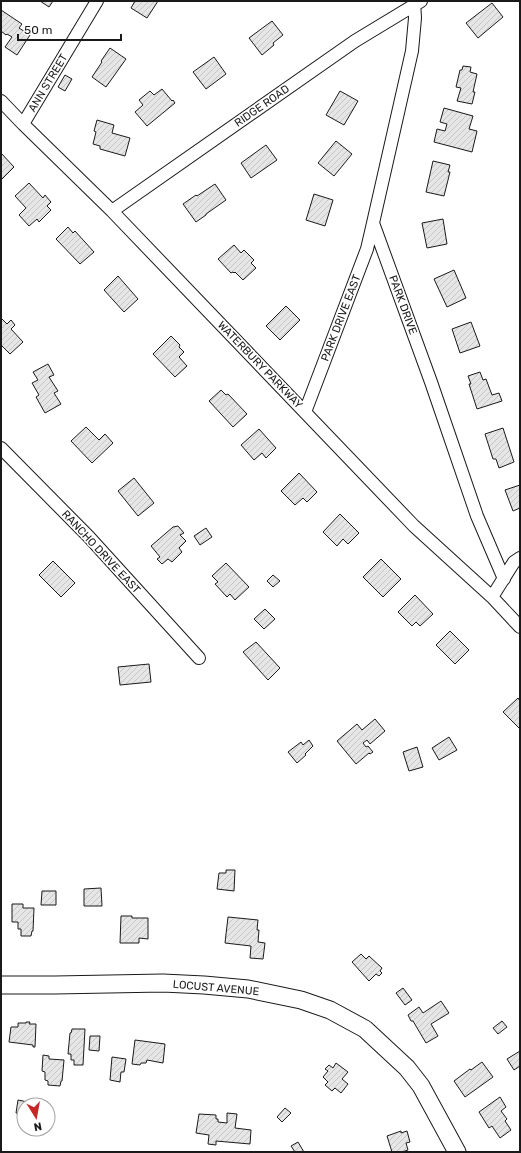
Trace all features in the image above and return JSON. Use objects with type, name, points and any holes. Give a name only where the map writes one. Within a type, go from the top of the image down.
[{"type":"street","name":"ANN STREET","points":[[23,124],[98,1]]},
{"type":"street","name":"RIDGE ROAD","points":[[112,210],[355,41],[417,2]]},
{"type":"street","points":[[373,223],[412,51],[417,2]]},
{"type":"street","name":"WATERBURY PARKWAY","points":[[1,101],[112,210],[414,526],[492,597],[520,627]]},
{"type":"street","name":"PARK DRIVE EAST","points":[[305,412],[367,249],[373,223]]},
{"type":"street","name":"PARK DRIVE","points":[[373,223],[431,382],[477,516],[504,579]]},
{"type":"street","name":"RANCHO DRIVE EAST","points":[[1,448],[89,537],[199,658]]},
{"type":"street","points":[[492,597],[514,562],[520,558]]},
{"type":"street","name":"LOCUST AVENUE","points":[[1,985],[163,983],[204,985],[248,989],[300,1000],[330,1010],[366,1029],[407,1068],[421,1086],[457,1152]]},
{"type":"building","points":[[40,1],[53,1],[49,7]]},
{"type":"building","points":[[135,1],[158,1],[147,18],[131,8]]},
{"type":"building","points":[[492,3],[503,17],[478,38],[466,23]]},
{"type":"building","points":[[1,10],[22,24],[19,28],[30,35],[17,55],[5,47],[12,37],[1,31]]},
{"type":"building","points":[[272,21],[283,35],[262,55],[249,38]]},
{"type":"building","points":[[110,48],[126,59],[106,87],[92,77]]},
{"type":"building","points":[[214,57],[226,74],[206,89],[193,72]]},
{"type":"building","points":[[463,66],[471,67],[470,72],[477,74],[472,104],[457,101],[461,88],[456,87],[460,70],[462,70]]},
{"type":"building","points":[[65,75],[72,79],[65,91],[58,87]]},
{"type":"building","points":[[162,89],[175,103],[147,126],[135,112],[143,105],[139,100],[150,91],[154,95]]},
{"type":"building","points":[[340,91],[358,101],[344,125],[326,115]]},
{"type":"building","points":[[444,108],[473,116],[469,129],[477,131],[472,152],[434,142],[437,129],[445,131],[447,124],[440,122]]},
{"type":"building","points":[[97,120],[114,125],[112,133],[130,138],[125,156],[100,149],[100,146],[93,144]]},
{"type":"building","points":[[336,141],[352,154],[334,176],[318,163]]},
{"type":"building","points":[[266,145],[277,160],[251,178],[241,163]]},
{"type":"building","points":[[1,153],[14,167],[1,180]]},
{"type":"building","points":[[433,161],[450,165],[448,172],[450,172],[444,196],[426,192]]},
{"type":"building","points":[[29,183],[43,198],[45,195],[51,202],[47,206],[51,210],[39,222],[37,219],[29,226],[19,215],[26,208],[15,196]]},
{"type":"building","points":[[215,184],[226,200],[196,222],[183,204]]},
{"type":"building","points":[[314,194],[333,200],[325,226],[306,220]]},
{"type":"building","points":[[443,219],[447,244],[427,248],[422,223]]},
{"type":"building","points":[[68,227],[73,233],[75,231],[94,252],[80,264],[56,239]]},
{"type":"building","points":[[234,245],[241,253],[244,250],[254,260],[251,263],[256,268],[243,280],[235,272],[231,273],[218,259]]},
{"type":"building","points":[[454,270],[466,298],[447,307],[434,279]]},
{"type":"building","points":[[118,276],[138,299],[124,312],[104,290]]},
{"type":"building","points":[[286,306],[300,320],[280,340],[266,326]]},
{"type":"building","points":[[1,318],[7,324],[11,320],[15,325],[11,329],[23,342],[10,354],[1,345]]},
{"type":"building","points":[[471,322],[480,346],[460,353],[452,329]]},
{"type":"building","points":[[171,336],[180,345],[179,347],[184,352],[179,357],[187,366],[175,377],[153,354]]},
{"type":"building","points":[[48,364],[54,375],[49,377],[58,391],[54,393],[61,404],[45,413],[36,397],[39,395],[32,383],[38,380],[33,372]]},
{"type":"building","points":[[480,372],[483,380],[486,379],[492,395],[499,393],[502,401],[477,409],[468,376]]},
{"type":"building","points":[[221,390],[226,395],[228,394],[247,414],[233,427],[209,401]]},
{"type":"building","points":[[86,427],[99,440],[105,434],[113,443],[92,463],[71,441]]},
{"type":"building","points":[[503,428],[514,462],[499,468],[496,459],[493,459],[485,434]]},
{"type":"building","points":[[259,429],[276,448],[266,458],[262,453],[254,460],[241,445]]},
{"type":"building","points":[[299,473],[317,492],[307,502],[303,498],[295,505],[281,491]]},
{"type":"building","points":[[134,478],[154,503],[138,516],[118,491]]},
{"type":"building","points":[[520,485],[520,508],[513,511],[505,490]]},
{"type":"building","points":[[340,514],[359,533],[348,544],[343,539],[337,546],[323,532]]},
{"type":"building","points":[[178,526],[184,533],[180,535],[186,541],[179,548],[182,552],[172,562],[168,559],[162,564],[157,559],[160,557],[151,546],[173,527]]},
{"type":"building","points":[[206,528],[212,537],[200,545],[194,536]]},
{"type":"building","points":[[381,559],[401,579],[383,597],[363,577]]},
{"type":"building","points":[[53,561],[75,583],[61,597],[39,575]]},
{"type":"building","points":[[226,563],[249,587],[235,600],[230,594],[227,597],[215,584],[218,582],[212,576]]},
{"type":"building","points":[[273,575],[280,581],[273,587],[267,581]]},
{"type":"building","points":[[415,595],[433,614],[420,626],[416,622],[412,626],[398,612]]},
{"type":"building","points":[[265,609],[275,619],[264,629],[254,619]]},
{"type":"building","points":[[450,631],[469,650],[455,664],[436,645]]},
{"type":"building","points":[[256,642],[280,668],[268,680],[243,652]]},
{"type":"building","points":[[149,664],[151,682],[120,685],[118,667]]},
{"type":"building","points":[[518,698],[520,701],[520,729],[503,712]]},
{"type":"building","points":[[375,719],[385,731],[370,744],[367,740],[363,743],[373,752],[370,754],[369,753],[356,764],[337,741],[357,724],[362,730]]},
{"type":"building","points":[[449,737],[457,750],[439,760],[432,748]]},
{"type":"building","points":[[309,740],[313,746],[297,763],[288,752],[301,742],[303,745]]},
{"type":"building","points":[[417,747],[423,767],[409,771],[403,752]]},
{"type":"building","points":[[226,870],[235,870],[234,891],[217,889],[219,873],[226,873]]},
{"type":"building","points":[[101,888],[102,906],[84,906],[84,889]]},
{"type":"building","points":[[42,891],[56,891],[56,905],[41,905]]},
{"type":"building","points":[[12,904],[23,904],[23,908],[34,908],[33,931],[31,936],[21,936],[21,929],[18,929],[18,922],[12,922]]},
{"type":"building","points":[[121,916],[148,918],[148,939],[139,938],[139,943],[120,943]]},
{"type":"building","points":[[228,917],[258,920],[258,942],[265,943],[263,959],[250,958],[251,946],[225,943]]},
{"type":"building","points":[[361,954],[366,959],[369,956],[382,968],[380,971],[382,973],[379,976],[376,974],[369,981],[352,962]]},
{"type":"building","points":[[403,988],[412,1000],[405,1005],[396,993]]},
{"type":"building","points":[[441,1001],[449,1013],[431,1024],[438,1036],[426,1043],[408,1015],[419,1007],[423,1013]]},
{"type":"building","points":[[502,1021],[507,1027],[498,1034],[493,1028]]},
{"type":"building","points":[[30,1022],[29,1024],[36,1024],[35,1047],[33,1047],[33,1045],[9,1042],[11,1027],[18,1027],[18,1023]]},
{"type":"building","points":[[72,1029],[85,1029],[83,1065],[74,1065],[74,1060],[71,1060],[71,1054],[68,1054],[70,1033]]},
{"type":"building","points":[[90,1036],[100,1036],[99,1051],[89,1050]]},
{"type":"building","points":[[135,1040],[165,1044],[163,1063],[147,1060],[146,1063],[141,1063],[140,1065],[132,1064]]},
{"type":"building","points":[[520,1051],[520,1066],[514,1070],[507,1059]]},
{"type":"building","points":[[43,1055],[49,1056],[49,1059],[64,1060],[62,1081],[60,1086],[48,1085],[48,1081],[45,1080],[45,1072],[42,1071]]},
{"type":"building","points":[[112,1057],[126,1059],[124,1072],[121,1072],[120,1082],[110,1080]]},
{"type":"building","points":[[482,1062],[493,1077],[465,1097],[454,1081]]},
{"type":"building","points":[[336,1063],[348,1072],[342,1079],[348,1084],[341,1093],[335,1088],[332,1091],[325,1085],[328,1082],[323,1077],[328,1071],[325,1069],[329,1065],[333,1068]]},
{"type":"building","points":[[500,1097],[506,1107],[501,1111],[507,1119],[505,1121],[511,1130],[500,1138],[492,1126],[489,1128],[479,1112]]},
{"type":"building","points":[[285,1108],[291,1113],[282,1122],[277,1117]]},
{"type":"building","points":[[227,1113],[237,1114],[235,1128],[251,1130],[250,1144],[216,1141],[216,1145],[208,1144],[209,1135],[196,1133],[199,1114],[216,1115],[218,1122],[227,1123]]},
{"type":"building","points":[[401,1131],[401,1133],[407,1131],[410,1142],[406,1143],[408,1150],[402,1152],[392,1152],[387,1136]]},
{"type":"building","points":[[298,1142],[304,1152],[295,1152],[291,1146]]}]
